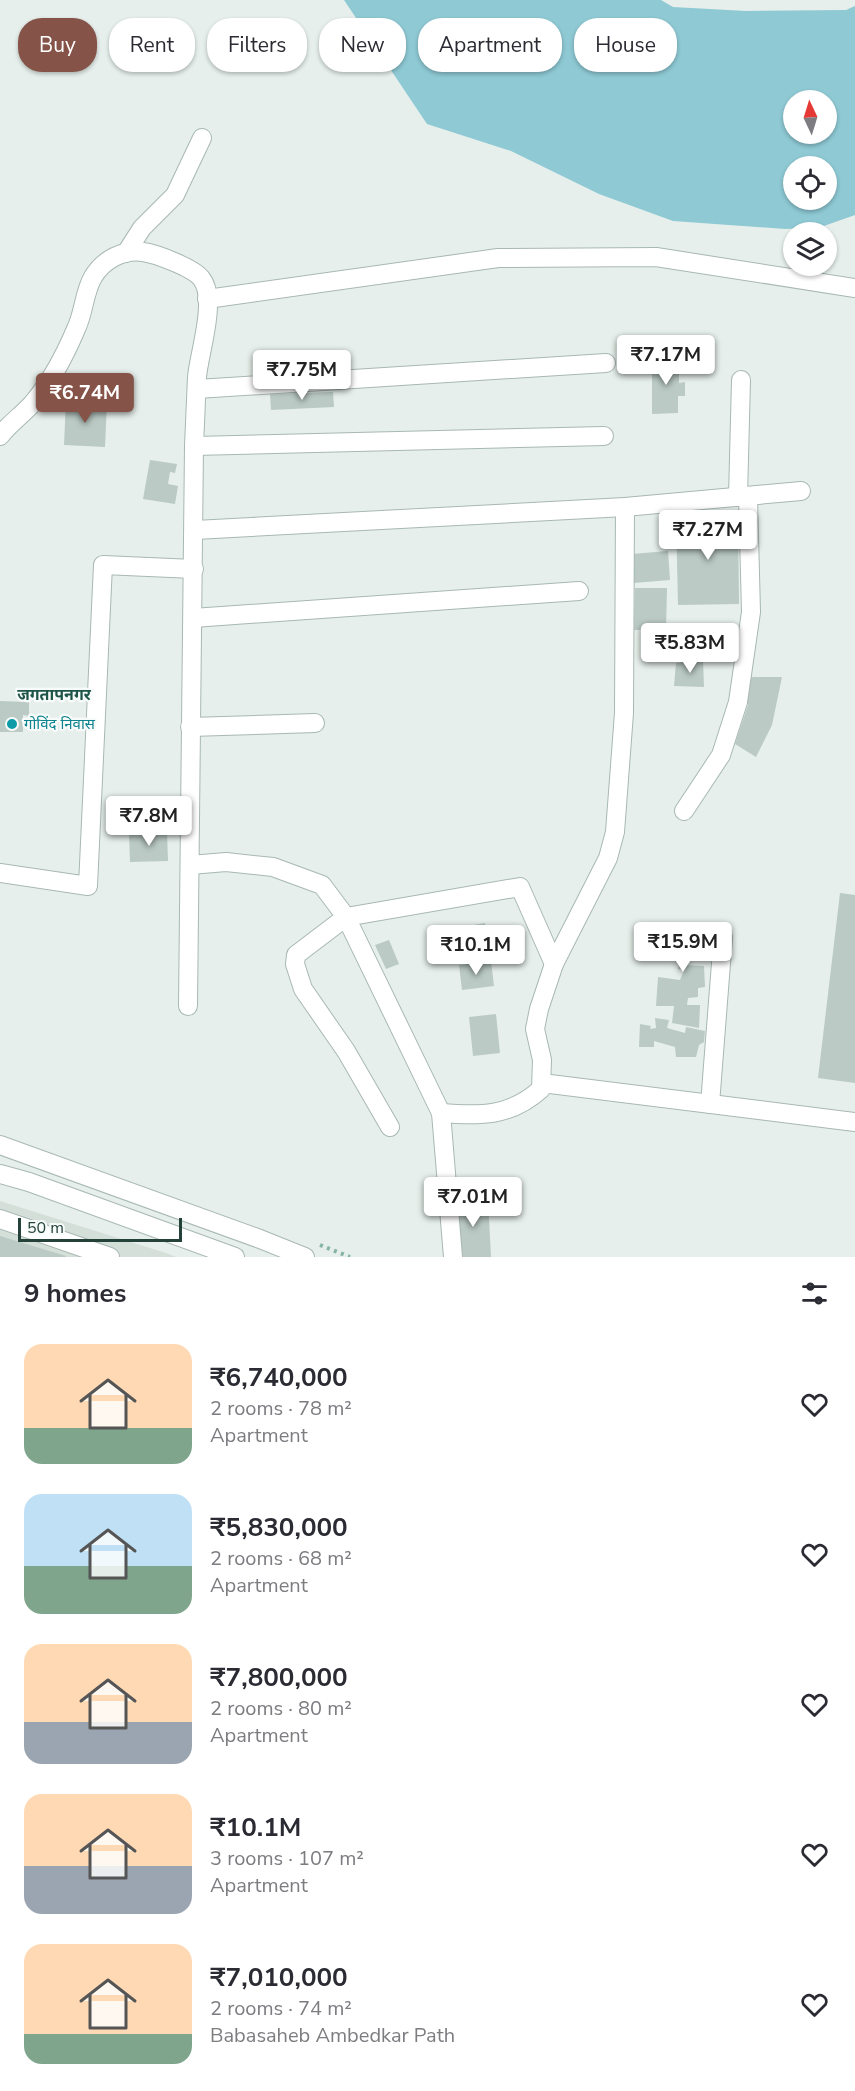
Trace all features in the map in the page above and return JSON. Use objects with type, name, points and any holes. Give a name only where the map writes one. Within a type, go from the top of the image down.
[{"type":"street","points":[[126,253],[142,228],[175,195],[202,138]]},
{"type":"street","points":[[0,435],[31,405],[48,383],[77,328],[93,277],[109,259],[126,253],[142,252],[190,270],[201,278],[207,299],[206,326],[197,374],[194,446],[195,530],[190,727],[188,1006]]},
{"type":"street","points":[[207,299],[498,258],[656,257],[855,288]]},
{"type":"street","points":[[197,389],[606,363]]},
{"type":"street","points":[[684,811],[721,755],[738,702],[750,612],[743,497],[741,380]]},
{"type":"street","points":[[194,446],[604,436]]},
{"type":"street","points":[[195,530],[625,507],[801,491]]},
{"type":"street","points":[[441,1113],[477,1116],[506,1111],[528,1101],[541,1089],[542,1060],[535,1029],[539,1009],[554,964],[584,904],[598,882],[615,832],[624,713],[625,507]]},
{"type":"street","points":[[0,873],[88,886],[103,565],[194,569]]},
{"type":"street","points":[[193,618],[579,591]]},
{"type":"street","points":[[190,727],[315,723]]},
{"type":"street","points":[[190,865],[226,862],[273,867],[322,885],[346,917],[441,1113],[453,1257]]},
{"type":"street","points":[[390,1127],[346,1051],[303,989],[295,964],[296,955],[346,917],[520,887],[554,964]]},
{"type":"street","points":[[710,1104],[723,938]]},
{"type":"street","points":[[542,1083],[855,1122]]},
{"type":"street","points":[[0,1145],[305,1257]]},
{"type":"street","points":[[0,1174],[29,1182],[194,1250],[235,1257]]},
{"type":"street","points":[[0,1219],[110,1257]]},
{"type":"shaded area","points":[[0,1201],[166,1253],[176,1257],[0,1257]]},
{"type":"water","points":[[344,0],[661,0],[673,7],[746,11],[846,10],[855,6],[855,215],[835,222],[783,222],[783,229],[673,221],[599,194],[511,151],[427,124],[392,72],[406,72],[406,18],[356,18]]},
{"type":"building","points":[[679,358],[679,383],[685,382],[685,396],[678,396],[678,413],[652,414],[652,359]]},
{"type":"building","points":[[333,392],[334,407],[271,410],[270,394]]},
{"type":"building","points":[[66,400],[107,402],[105,447],[64,445]]},
{"type":"building","points":[[150,460],[177,464],[175,473],[170,472],[168,484],[178,486],[175,504],[143,499]]},
{"type":"building","points":[[676,518],[738,518],[739,604],[678,605]]},
{"type":"building","points":[[668,551],[670,580],[634,583],[632,554]]},
{"type":"building","points":[[635,588],[667,588],[666,630],[634,630]]},
{"type":"building","points":[[703,660],[704,687],[674,686],[676,663]]},
{"type":"building","points":[[748,677],[782,677],[772,725],[756,757],[735,744],[748,705]]},
{"type":"building","name":"गोविंद निवास","points":[[0,701],[29,702],[29,716],[23,715],[23,732],[0,732]]},
{"type":"building","points":[[167,832],[168,861],[130,862],[129,833]]},
{"type":"building","points":[[840,893],[855,895],[855,1083],[818,1078]]},
{"type":"building","points":[[485,923],[489,950],[454,956],[450,929]]},
{"type":"building","points":[[656,925],[679,926],[677,933],[697,936],[720,931],[717,952],[696,949],[694,957],[688,957],[685,965],[704,966],[705,987],[698,988],[698,997],[688,998],[687,1005],[700,1005],[699,1028],[672,1023],[674,1006],[656,1006],[658,977],[680,980],[684,970],[678,969],[683,948],[652,945]]},
{"type":"building","points":[[389,940],[399,964],[386,969],[375,945]]},
{"type":"building","points":[[491,961],[494,986],[462,990],[459,965]]},
{"type":"building","points":[[496,1014],[500,1053],[473,1056],[469,1017]]},
{"type":"building","points":[[655,1018],[669,1020],[667,1028],[685,1033],[686,1027],[705,1031],[704,1042],[699,1045],[696,1057],[676,1057],[675,1047],[654,1041],[654,1047],[639,1047],[640,1024],[651,1026],[650,1029],[656,1028]]},
{"type":"building","points":[[488,1199],[491,1257],[458,1257],[455,1200]]},
{"type":"building","points":[[0,1236],[66,1256],[66,1257],[0,1257]]},
{"type":"place","name":"गोविंद निवास","points":[[12,724]]},
{"type":"district","name":"जगतापनगर","points":[[54,695]]}]
